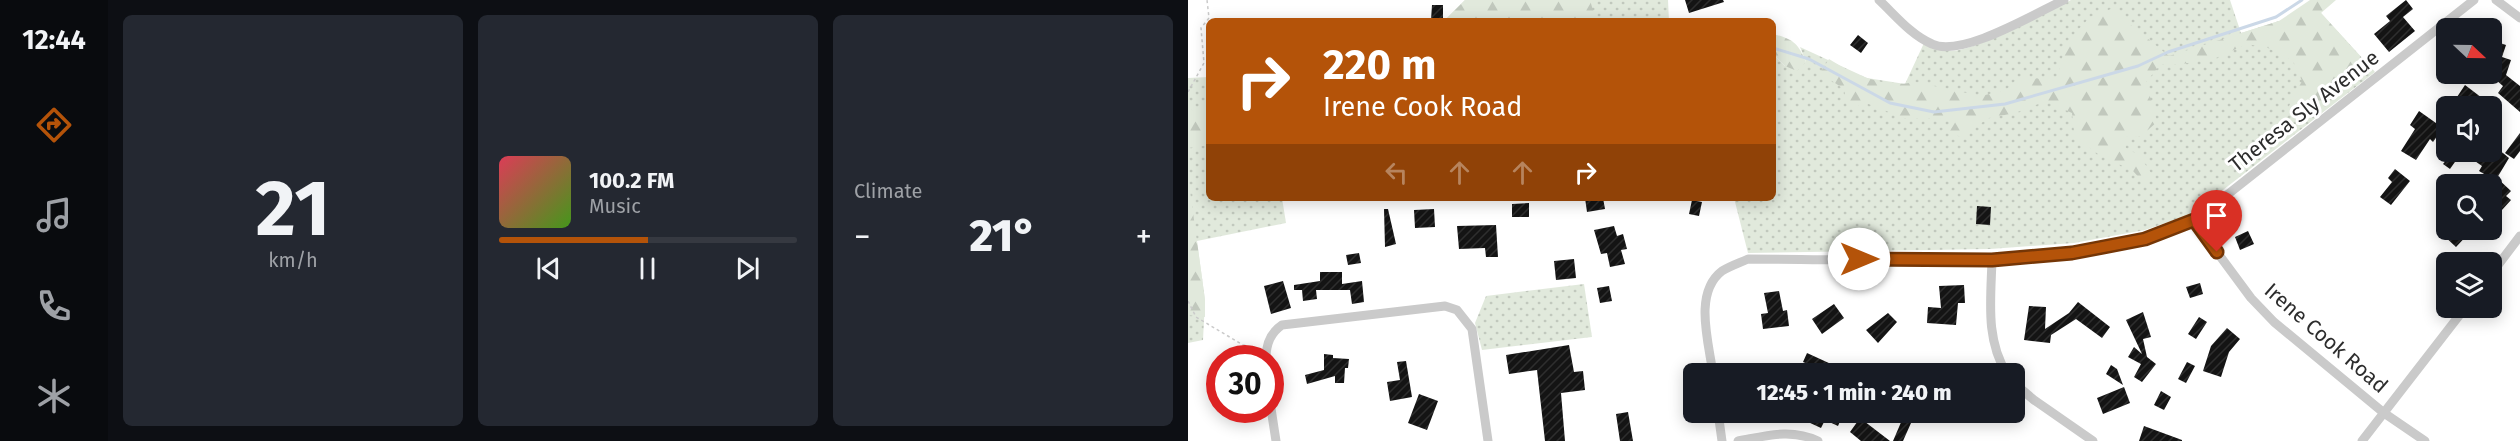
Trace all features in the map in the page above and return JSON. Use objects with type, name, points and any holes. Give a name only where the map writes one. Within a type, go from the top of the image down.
[{"type":"street","points":[[1879,0],[1919,37],[1934,46],[1952,48],[1974,42],[2064,0]]},
{"type":"street","name":"Theresa Sly Avenue","points":[[1712,363],[1704,306],[1713,282],[1721,272],[1731,266],[1748,259],[1992,260],[2072,253],[2145,239],[2194,220],[2474,0]]},
{"type":"street","points":[[2496,0],[2520,18]]},
{"type":"street","name":"Irene Cook Road","points":[[2194,220],[2251,298],[2274,322],[2384,413],[2424,441]]},
{"type":"street","points":[[2502,260],[2520,236]]},
{"type":"street","points":[[1992,260],[1990,321],[1996,354],[2001,363]]},
{"type":"street","points":[[1268,345],[1270,336],[1282,325],[1445,306],[1457,310],[1472,328],[1488,441]]},
{"type":"street","points":[[2362,441],[2457,318]]},
{"type":"street","points":[[2025,392],[2093,441]]},
{"type":"street","points":[[1273,423],[1276,441]]},
{"type":"street","points":[[1720,423],[1722,441]]},
{"type":"street","points":[[1738,441],[1781,433],[1805,435],[1818,441]]},
{"type":"path","points":[[1207,0],[1209,18]]},
{"type":"path","points":[[1188,92],[1204,63],[1202,28],[1206,22]]},
{"type":"path","points":[[1188,301],[1196,317],[1243,345]]},
{"type":"green space","points":[[1465,0],[1668,0],[1669,18],[1447,18]]},
{"type":"green space","points":[[1465,0],[1590,0],[1595,18],[1447,18]]},
{"type":"green space","points":[[2071,0],[2230,0],[2241,33],[2279,21],[2321,13],[2375,72],[2192,214],[2145,230],[2074,243],[1990,249],[1748,253],[1735,201],[1776,201],[1776,57],[1785,66],[1806,62],[1800,47],[1867,78],[1905,84],[1924,43],[1944,50],[1962,49],[2028,22]]},
{"type":"green space","points":[[2310,0],[2336,0],[2321,13],[2360,56],[2347,84],[2315,109],[2288,108],[2302,81],[2293,61],[2268,48],[2247,44],[2216,58],[2182,64],[2161,64],[2146,82],[2157,122],[2141,136],[2123,137],[2126,148],[2139,155],[2151,173],[2145,184],[2133,171],[2098,154],[2080,141],[2074,131],[2072,113],[2046,101],[2015,113],[1989,118],[1960,137],[1950,131],[1956,121],[1904,118],[1861,101],[1857,109],[1847,106],[1844,89],[1820,73],[1829,59],[1859,75],[1881,82],[1904,84],[1915,82],[1981,96],[2006,90],[2018,78],[2057,79],[2066,43],[2090,17],[2111,9],[2169,56],[2279,21]]},
{"type":"green space","points":[[1776,35],[1794,43],[1806,62],[1797,71],[1785,66],[1776,57]]},
{"type":"green space","points":[[1206,77],[1206,201],[1282,201],[1286,223],[1197,241],[1205,300],[1203,340],[1188,343],[1188,78]]},
{"type":"green space","points":[[1206,105],[1206,145],[1188,148],[1188,107],[1194,111]]},
{"type":"green space","points":[[1188,176],[1205,300],[1205,317],[1188,315]]},
{"type":"green space","points":[[1584,284],[1592,337],[1482,350],[1475,323],[1486,296]]},
{"type":"building","points":[[1685,0],[1723,0],[1724,2],[1689,13]]},
{"type":"building","points":[[2406,0],[2413,9],[2403,17],[2415,31],[2389,52],[2374,34],[2390,21],[2386,16]]},
{"type":"building","points":[[1432,5],[1443,5],[1443,18],[1431,18]]},
{"type":"building","points":[[1858,35],[1868,43],[1861,53],[1850,45]]},
{"type":"building","points":[[2502,44],[2506,45],[2502,57]]},
{"type":"building","points":[[2502,57],[2511,60],[2506,75],[2520,86],[2520,112],[2498,93],[2503,86],[2501,84]]},
{"type":"building","points":[[2465,85],[2479,96],[2458,96]]},
{"type":"building","points":[[2419,111],[2436,123],[2436,138],[2433,142],[2430,139],[2416,160],[2401,151],[2415,129],[2410,125]]},
{"type":"building","points":[[2520,133],[2520,151],[2514,159],[2505,153]]},
{"type":"building","points":[[2502,152],[2509,158],[2499,174],[2484,174],[2479,171],[2482,166],[2476,162],[2502,162]]},
{"type":"building","points":[[2445,162],[2455,162],[2450,169],[2443,164]]},
{"type":"building","points":[[2395,169],[2410,181],[2391,205],[2380,197],[2392,182],[2388,178]]},
{"type":"building","points":[[2502,183],[2511,191],[2506,196],[2511,200],[2502,210]]},
{"type":"building","points":[[1585,201],[1604,201],[1605,209],[1587,212]]},
{"type":"building","points":[[1692,201],[1702,202],[1699,216],[1689,214]]},
{"type":"building","points":[[1529,203],[1529,217],[1512,217],[1512,204]]},
{"type":"building","points":[[1977,206],[1991,207],[1990,225],[1976,224]]},
{"type":"building","points":[[1384,209],[1388,209],[1396,244],[1385,247]]},
{"type":"building","points":[[1434,209],[1435,227],[1415,228],[1414,210]]},
{"type":"building","points":[[1496,225],[1498,257],[1486,257],[1485,248],[1459,249],[1457,226]]},
{"type":"building","points":[[1614,226],[1617,236],[1623,234],[1627,249],[1621,250],[1625,264],[1610,267],[1607,253],[1601,254],[1594,230]]},
{"type":"building","points":[[2248,231],[2254,244],[2240,250],[2235,237]]},
{"type":"building","points":[[2448,240],[2463,240],[2456,247]]},
{"type":"building","points":[[1359,253],[1361,263],[1348,265],[1346,255]]},
{"type":"building","points":[[1574,259],[1576,278],[1556,280],[1554,261]]},
{"type":"building","points":[[1320,272],[1342,272],[1342,284],[1362,281],[1364,302],[1352,304],[1350,290],[1316,290],[1317,299],[1303,301],[1302,290],[1294,290],[1294,285],[1320,281]]},
{"type":"building","points":[[1283,281],[1291,308],[1271,314],[1264,286]]},
{"type":"building","points":[[2200,283],[2203,294],[2190,298],[2186,287]]},
{"type":"building","points":[[1964,285],[1965,303],[1958,303],[1956,325],[1927,323],[1928,307],[1941,308],[1939,286]]},
{"type":"building","points":[[1609,286],[1612,301],[1600,303],[1597,288]]},
{"type":"building","points":[[1779,291],[1783,311],[1787,310],[1789,326],[1763,329],[1761,314],[1768,313],[1764,293]]},
{"type":"building","points":[[2078,302],[2110,327],[2102,338],[2076,319],[2051,335],[2050,343],[2024,340],[2029,306],[2046,307],[2045,329],[2069,313]]},
{"type":"building","points":[[1834,304],[1844,318],[1822,334],[1812,319]]},
{"type":"building","points":[[2143,312],[2151,337],[2143,339],[2147,357],[2156,364],[2142,382],[2134,377],[2141,364],[2128,357],[2134,347],[2142,354],[2126,320]]},
{"type":"building","points":[[1888,313],[1897,322],[1878,343],[1866,330]]},
{"type":"building","points":[[2199,317],[2207,322],[2196,339],[2188,334]]},
{"type":"building","points":[[2227,328],[2240,339],[2229,352],[2221,377],[2203,371],[2211,346]]},
{"type":"building","points":[[1569,345],[1574,372],[1583,371],[1585,390],[1561,393],[1565,441],[1545,441],[1537,370],[1509,374],[1506,355]]},
{"type":"building","points":[[1807,353],[1829,363],[1805,363],[1803,362]]},
{"type":"building","points":[[1324,354],[1333,355],[1333,358],[1349,359],[1348,368],[1345,368],[1344,383],[1335,383],[1335,376],[1307,384],[1305,375],[1324,370]]},
{"type":"building","points":[[1406,361],[1412,397],[1390,401],[1387,382],[1400,380],[1397,362]]},
{"type":"building","points":[[2187,362],[2195,366],[2186,383],[2178,379]]},
{"type":"building","points":[[2111,365],[2117,369],[2123,385],[2106,374]]},
{"type":"building","points":[[2124,387],[2130,403],[2103,414],[2097,398]]},
{"type":"building","points":[[2161,391],[2171,397],[2164,410],[2154,405]]},
{"type":"building","points":[[1419,394],[1438,401],[1427,430],[1408,423]]},
{"type":"building","points":[[1628,412],[1633,441],[1620,441],[1616,414]]},
{"type":"building","points":[[1810,423],[1824,423],[1821,428]]},
{"type":"building","points":[[1856,423],[1867,423],[1890,441],[1861,441],[1850,432]]},
{"type":"building","points":[[1901,423],[1911,423],[1903,441],[1893,441]]},
{"type":"building","points":[[2144,426],[2182,440],[2182,441],[2139,441]]},
{"type":"waterway","points":[[1776,49],[1809,59],[1890,103],[1934,112],[2005,104],[2138,66],[2168,52],[2276,17],[2302,0]]},
{"type":"route","points":[[1859,259],[1992,260],[2072,253],[2145,239],[2194,220],[2217,252]]}]
